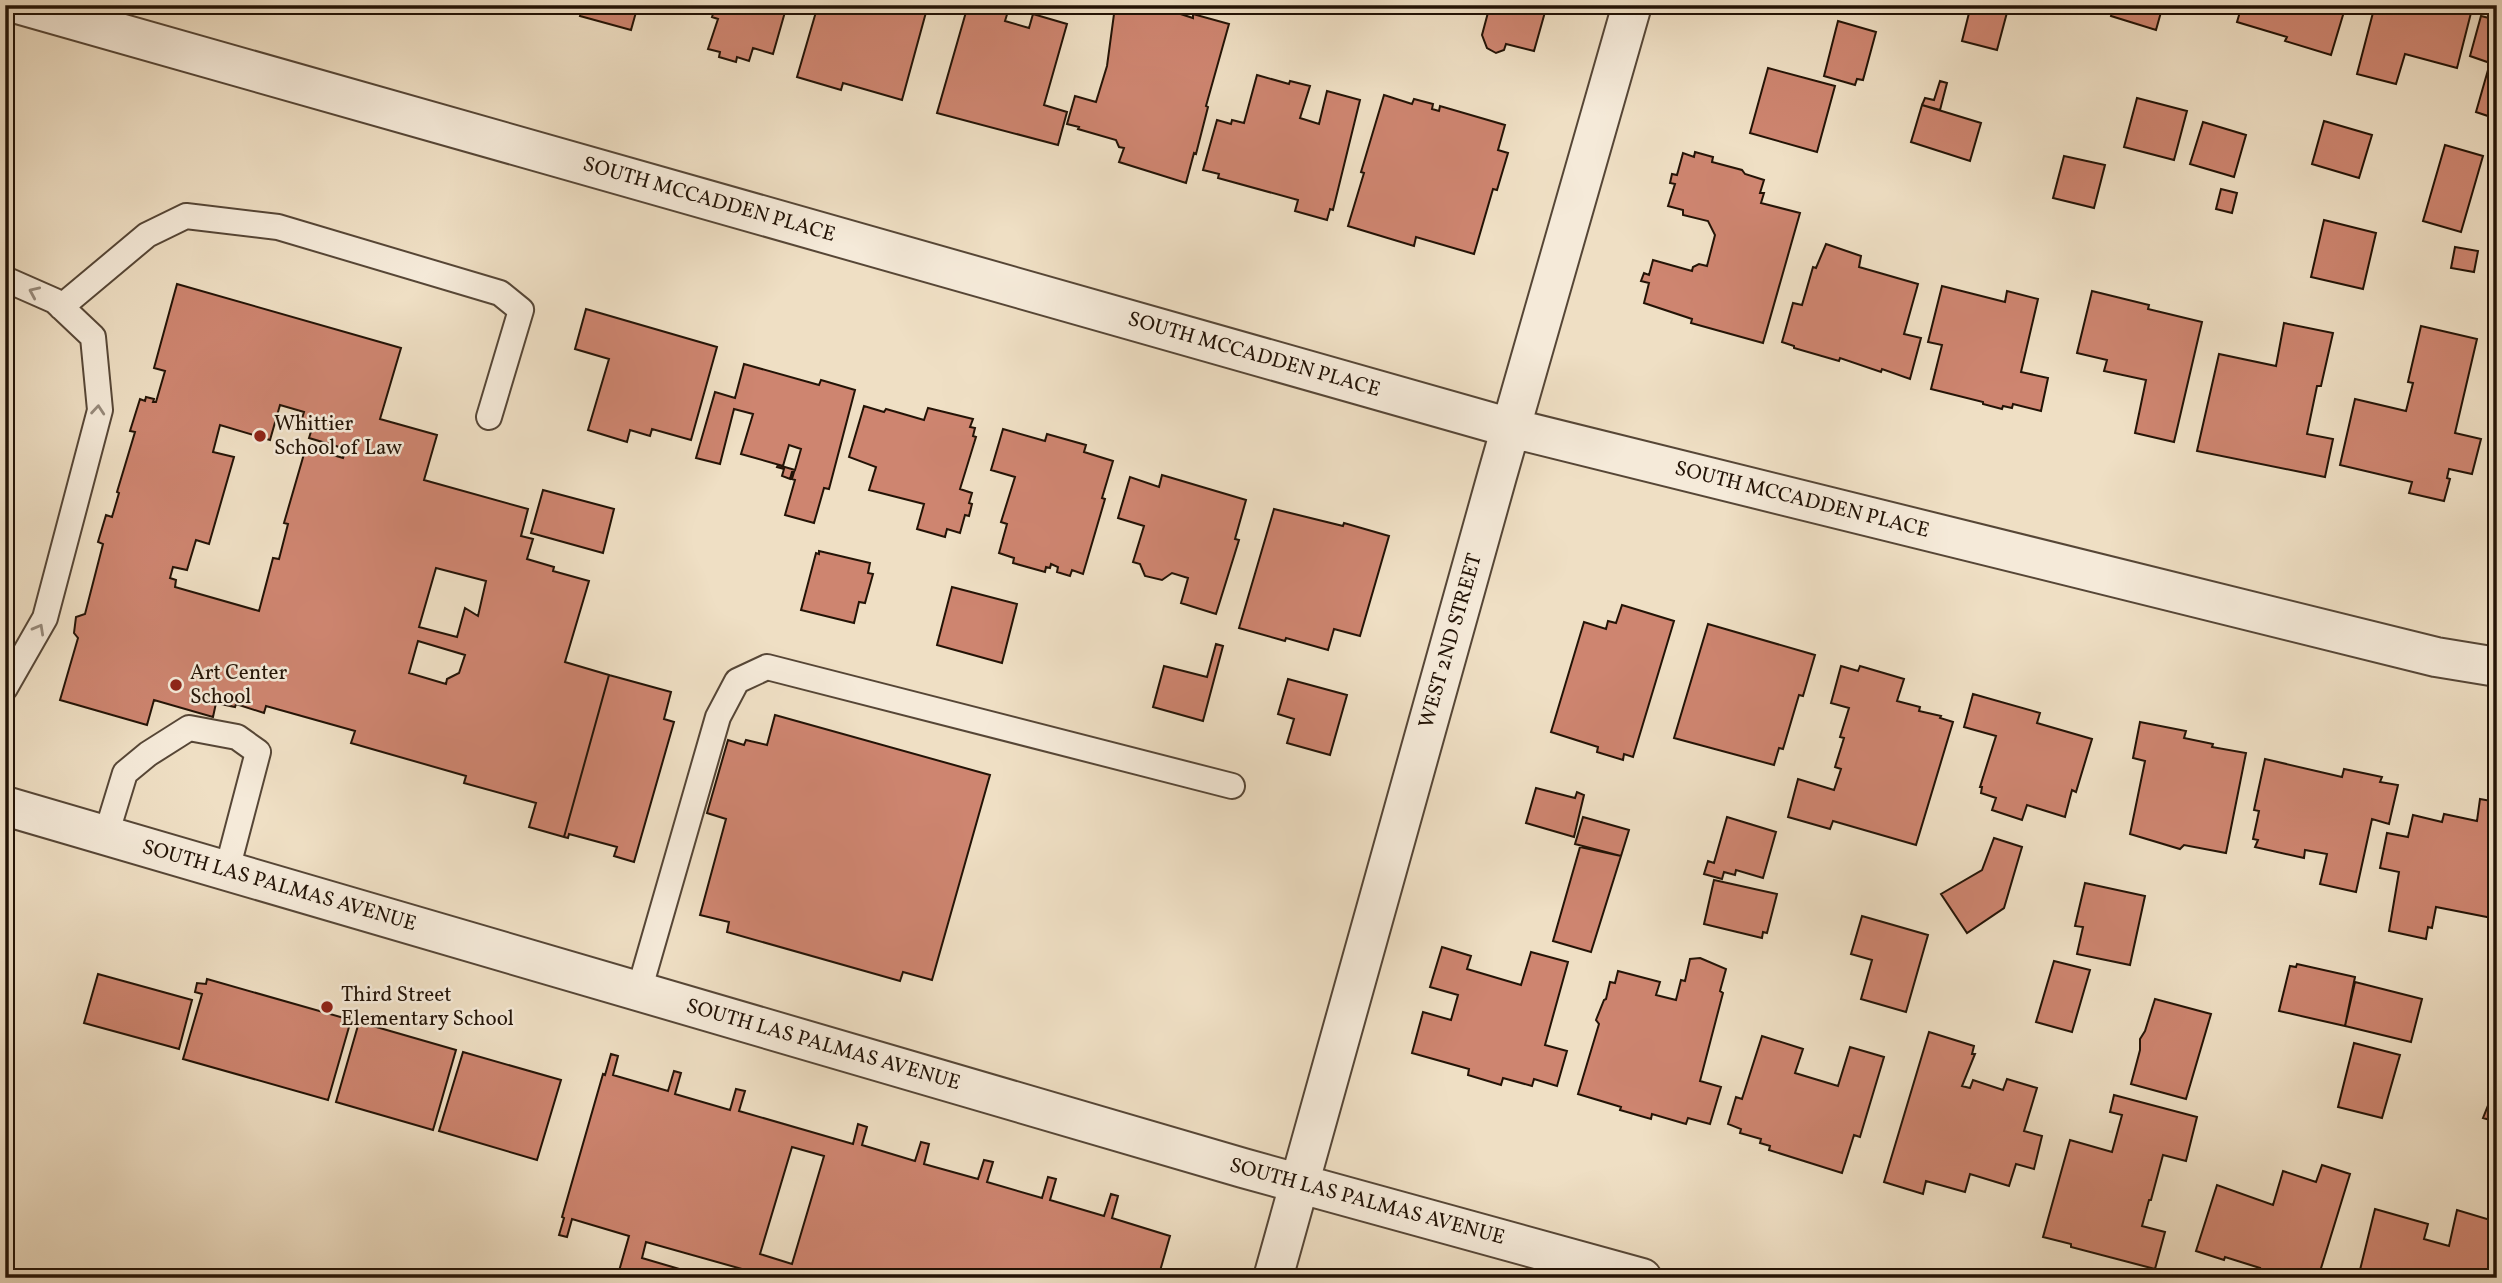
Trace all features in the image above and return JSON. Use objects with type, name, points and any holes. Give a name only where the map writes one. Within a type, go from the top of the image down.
[{"type":"street","name":"SOUTH MCCADDEN PLACE","points":[[21,5],[1511,428],[2435,657],[2497,667]]},
{"type":"street","name":"WEST 2ND STREET","points":[[1273,1278],[1632,5]]},
{"type":"street","name":"SOUTH LAS PALMAS AVENUE","points":[[5,806],[1300,1185],[1642,1278]]},
{"type":"lane","points":[[61,307],[147,234],[186,216],[278,227],[500,293],[521,310],[489,417]]},
{"type":"lane","points":[[5,279],[55,301],[93,337],[100,410],[45,618],[5,688]]},
{"type":"lane","points":[[639,991],[718,718],[737,681],[767,667],[1232,786]]},
{"type":"lane","points":[[106,835],[125,773],[148,754],[188,729],[237,737],[258,752],[227,870]]},
{"type":"building","points":[[578,5],[638,5],[631,30],[580,16],[583,7]]},
{"type":"building","points":[[716,5],[787,5],[773,54],[753,48],[749,61],[737,57],[736,62],[719,57],[720,52],[708,49],[718,19],[712,17]]},
{"type":"building","points":[[818,5],[928,5],[902,100],[843,83],[841,90],[797,77]]},
{"type":"building","points":[[968,5],[999,5],[1009,8],[1005,21],[1029,28],[1033,14],[1067,24],[1044,105],[1067,112],[1058,145],[937,113]]},
{"type":"building","points":[[1119,5],[1153,5],[1193,18],[1193,14],[1229,24],[1186,183],[1119,162],[1124,148],[1119,147],[1116,140],[1067,124],[1075,96],[1096,102],[1107,66],[1114,14]]},
{"type":"building","points":[[1490,5],[1547,5],[1534,51],[1506,44],[1504,50],[1496,53],[1487,48],[1482,35]]},
{"type":"building","points":[[1971,5],[2009,5],[1997,50],[1962,41]]},
{"type":"building","points":[[2114,5],[2163,5],[2156,30],[2111,16]]},
{"type":"building","points":[[2242,5],[2346,5],[2331,55],[2285,41],[2287,37],[2237,22]]},
{"type":"building","points":[[2375,5],[2473,5],[2457,68],[2405,54],[2396,84],[2357,74]]},
{"type":"building","points":[[2481,16],[2497,20],[2497,119],[2476,112],[2490,63],[2470,56]]},
{"type":"building","points":[[1838,21],[1876,32],[1863,80],[1857,79],[1855,85],[1824,76]]},
{"type":"building","points":[[1768,68],[1835,86],[1817,152],[1750,133]]},
{"type":"building","points":[[1257,75],[1289,84],[1290,81],[1310,86],[1300,118],[1319,124],[1327,91],[1360,100],[1333,210],[1330,209],[1327,220],[1295,211],[1298,200],[1218,178],[1219,174],[1203,170],[1217,120],[1231,124],[1232,120],[1244,123]]},
{"type":"building","points":[[1940,81],[1947,83],[1940,110],[1922,105],[1925,98],[1934,100]]},
{"type":"building","points":[[1384,95],[1412,104],[1414,99],[1433,104],[1432,109],[1439,111],[1440,106],[1505,125],[1498,150],[1508,153],[1497,190],[1493,189],[1474,254],[1416,237],[1414,246],[1348,226]]},
{"type":"building","points":[[2137,98],[2187,111],[2174,160],[2124,147]]},
{"type":"building","points":[[1922,105],[1981,123],[1970,161],[1911,142]]},
{"type":"building","points":[[2324,121],[2372,135],[2359,178],[2312,164]]},
{"type":"building","points":[[2203,122],[2246,135],[2234,177],[2190,164]]},
{"type":"building","points":[[2445,145],[2483,156],[2461,232],[2423,221]]},
{"type":"building","points":[[1695,152],[1713,157],[1712,162],[1742,170],[1745,174],[1764,180],[1760,193],[1764,193],[1761,203],[1800,213],[1763,343],[1691,323],[1692,319],[1644,303],[1649,283],[1641,281],[1644,273],[1649,275],[1653,260],[1692,271],[1693,267],[1699,264],[1707,266],[1715,235],[1708,221],[1683,215],[1683,210],[1668,206],[1675,184],[1670,183],[1672,174],[1677,175],[1683,153],[1694,157]]},
{"type":"building","points":[[2064,156],[2105,165],[2094,208],[2053,198]]},
{"type":"building","points":[[2221,189],[2237,193],[2232,213],[2216,209]]},
{"type":"building","points":[[2324,220],[2376,233],[2363,289],[2311,277]]},
{"type":"building","points":[[1826,244],[1861,256],[1859,267],[1918,284],[1904,334],[1921,338],[1910,379],[1882,369],[1881,372],[1840,358],[1839,361],[1794,348],[1782,342],[1793,303],[1802,305],[1813,267],[1816,268]]},
{"type":"building","points":[[2455,247],[2478,251],[2474,272],[2451,268]]},
{"type":"building","points":[[177,284],[401,348],[380,419],[437,435],[424,480],[528,509],[521,536],[533,539],[527,559],[554,567],[553,571],[589,581],[565,662],[609,675],[564,837],[529,827],[536,803],[464,783],[466,776],[351,743],[355,731],[266,706],[264,713],[236,704],[235,707],[216,703],[213,717],[154,700],[147,725],[60,700],[78,638],[74,633],[76,617],[85,614],[103,544],[98,542],[106,515],[112,517],[135,432],[130,431],[140,399],[145,401],[146,397],[156,402],[165,371],[154,368]],"holes":[[[280,405],[304,412],[301,422],[313,425],[309,438],[346,449],[343,458],[306,447],[284,523],[288,524],[279,559],[273,558],[259,611],[175,587],[176,580],[170,578],[173,567],[187,570],[196,540],[209,544],[234,457],[213,452],[220,425],[270,440]],[[436,568],[486,581],[478,616],[465,608],[457,637],[419,627]],[[418,641],[465,655],[459,673],[447,679],[446,684],[409,673]]]},
{"type":"building","points":[[1942,286],[2005,302],[2007,291],[2038,299],[2021,372],[2048,378],[2041,411],[2013,404],[2012,408],[2003,406],[2002,409],[1931,389],[1942,345],[1928,342]]},
{"type":"building","points":[[2092,291],[2149,305],[2148,309],[2202,322],[2174,442],[2135,433],[2146,380],[2104,371],[2107,360],[2077,353]]},
{"type":"building","points":[[586,309],[717,347],[691,440],[652,429],[650,436],[630,430],[627,442],[588,430],[609,359],[575,349]]},
{"type":"building","points":[[2284,323],[2333,333],[2321,386],[2317,386],[2307,434],[2333,439],[2325,477],[2197,451],[2219,354],[2276,366]]},
{"type":"building","points":[[2421,326],[2477,339],[2455,433],[2481,439],[2472,474],[2449,469],[2447,478],[2450,479],[2444,501],[2409,493],[2412,482],[2340,465],[2355,399],[2406,411],[2413,383],[2408,382]]},
{"type":"building","points":[[744,364],[819,385],[821,380],[855,390],[829,489],[824,488],[814,523],[785,515],[795,480],[792,479],[794,472],[790,479],[782,476],[784,469],[777,467],[778,465],[795,470],[801,449],[789,445],[783,466],[741,454],[753,414],[734,409],[720,464],[696,458],[715,392],[735,398]]},
{"type":"building","points":[[864,406],[924,420],[928,408],[973,419],[970,427],[975,428],[973,436],[976,437],[960,489],[972,493],[969,503],[972,504],[969,516],[965,515],[960,533],[947,529],[945,537],[917,529],[924,504],[869,490],[876,467],[849,457]]},
{"type":"building","points":[[1003,429],[1045,441],[1047,434],[1086,445],[1084,452],[1113,461],[1083,574],[1072,570],[1070,576],[1057,572],[1058,567],[1051,564],[1050,568],[1046,567],[1045,572],[1013,563],[1014,558],[999,553],[1007,524],[1001,522],[1015,477],[991,470]]},
{"type":"building","points":[[1162,475],[1246,500],[1235,539],[1239,540],[1216,614],[1181,603],[1188,578],[1172,573],[1162,580],[1145,576],[1140,564],[1133,562],[1144,526],[1118,518],[1130,477],[1159,487]]},
{"type":"building","points":[[543,490],[614,509],[603,553],[531,533]]},
{"type":"building","points":[[1274,509],[1343,526],[1344,523],[1389,536],[1360,636],[1334,629],[1328,650],[1239,628]]},
{"type":"building","points":[[819,551],[870,563],[868,573],[873,574],[865,603],[859,602],[854,623],[801,610],[816,553],[819,554]]},
{"type":"building","points":[[952,587],[1017,604],[1002,663],[937,645]]},
{"type":"building","points":[[1622,605],[1674,621],[1633,757],[1624,754],[1623,760],[1597,752],[1598,747],[1551,732],[1584,622],[1606,629],[1608,621],[1616,623]]},
{"type":"building","points":[[1708,624],[1815,655],[1803,696],[1799,695],[1783,749],[1779,748],[1774,765],[1674,738]]},
{"type":"building","points":[[1216,644],[1223,646],[1203,721],[1153,707],[1164,666],[1207,677]]},
{"type":"building","points":[[1841,666],[1858,671],[1860,666],[1904,679],[1897,701],[1920,707],[1919,711],[1953,722],[1916,845],[1833,821],[1830,829],[1788,817],[1798,779],[1834,790],[1841,769],[1835,767],[1844,738],[1840,737],[1849,708],[1831,703]]},
{"type":"building","points":[[609,675],[671,692],[664,719],[674,722],[634,862],[614,856],[617,847],[569,834],[568,838],[564,837]]},
{"type":"building","points":[[1288,679],[1347,695],[1330,755],[1287,743],[1294,719],[1278,714]]},
{"type":"building","points":[[1973,694],[2040,713],[2037,723],[2092,739],[2076,792],[2072,790],[2065,817],[2027,805],[2022,820],[1992,810],[1996,798],[1981,793],[1980,787],[1996,736],[1964,727]]},
{"type":"building","points":[[775,715],[990,775],[932,980],[903,972],[900,981],[727,932],[729,922],[700,915],[726,819],[707,813],[728,740],[744,745],[746,740],[767,745]]},
{"type":"building","points":[[2140,722],[2186,731],[2184,738],[2213,744],[2212,747],[2246,753],[2226,853],[2184,845],[2180,849],[2130,834],[2145,761],[2133,758]]},
{"type":"building","points":[[2265,759],[2342,777],[2344,769],[2382,777],[2380,782],[2398,785],[2389,824],[2372,819],[2356,892],[2320,884],[2327,854],[2305,850],[2304,858],[2255,847],[2258,840],[2253,839],[2259,811],[2254,810]]},
{"type":"building","points":[[1536,788],[1575,798],[1577,792],[1584,795],[1574,837],[1526,823]]},
{"type":"building","points":[[2480,799],[2497,802],[2497,919],[2436,907],[2432,928],[2428,927],[2426,939],[2389,931],[2399,872],[2380,868],[2387,833],[2408,837],[2413,815],[2442,822],[2444,814],[2477,821]]},
{"type":"building","points":[[1583,817],[1629,830],[1621,856],[1575,844]]},
{"type":"building","points":[[1727,817],[1776,832],[1763,878],[1736,870],[1735,875],[1724,872],[1722,879],[1704,874],[1708,861],[1714,863]]},
{"type":"building","points":[[1994,838],[2022,847],[2004,908],[1967,933],[1941,894],[1982,870]]},
{"type":"building","points":[[1580,847],[1621,856],[1591,952],[1553,941]]},
{"type":"building","points":[[1714,880],[1777,894],[1767,933],[1763,932],[1762,938],[1704,924]]},
{"type":"building","points":[[2085,883],[2145,896],[2130,965],[2077,954],[2083,927],[2075,926]]},
{"type":"building","points":[[1862,916],[1928,935],[1906,1012],[1861,999],[1872,960],[1851,954]]},
{"type":"building","points":[[1442,947],[1471,956],[1467,969],[1521,985],[1531,952],[1568,962],[1545,1045],[1567,1051],[1557,1086],[1534,1079],[1532,1086],[1503,1078],[1501,1085],[1468,1075],[1469,1069],[1412,1053],[1423,1012],[1451,1020],[1458,995],[1430,987]]},
{"type":"building","points":[[1700,958],[1726,969],[1720,991],[1723,993],[1700,1081],[1721,1087],[1710,1124],[1688,1118],[1686,1124],[1652,1114],[1651,1119],[1578,1094],[1599,1024],[1596,1020],[1606,999],[1610,982],[1615,983],[1618,971],[1660,982],[1656,995],[1676,1000],[1681,980],[1685,981],[1690,959]]},
{"type":"building","points":[[2054,961],[2090,970],[2072,1032],[2036,1022]]},
{"type":"building","points":[[2297,964],[2355,977],[2345,1026],[2279,1011],[2290,966],[2296,967]]},
{"type":"building","points":[[98,974],[192,1000],[179,1049],[84,1023]]},
{"type":"building","points":[[207,979],[351,1020],[328,1100],[183,1059],[202,994],[195,992],[197,983],[206,984]]},
{"type":"building","points":[[2355,982],[2422,999],[2411,1042],[2345,1026]]},
{"type":"building","points":[[2155,999],[2211,1014],[2186,1099],[2131,1084],[2140,1050],[2140,1039]]},
{"type":"building","points":[[359,1022],[456,1050],[433,1130],[336,1102]]},
{"type":"building","points":[[1929,1032],[1974,1046],[1972,1054],[1975,1054],[1962,1086],[1970,1088],[1973,1080],[2003,1090],[2007,1079],[2037,1088],[2024,1131],[2042,1136],[2034,1169],[2016,1164],[2009,1186],[1970,1174],[1965,1192],[1926,1181],[1923,1194],[1884,1182]]},
{"type":"building","points":[[1762,1036],[1803,1049],[1795,1073],[1838,1086],[1850,1047],[1884,1057],[1860,1137],[1854,1135],[1842,1173],[1769,1150],[1770,1146],[1760,1143],[1761,1139],[1740,1133],[1741,1129],[1728,1124],[1736,1097],[1742,1099]]},
{"type":"building","points":[[2354,1043],[2400,1055],[2382,1118],[2338,1107]]},
{"type":"building","points":[[463,1052],[561,1080],[537,1160],[439,1131]]},
{"type":"building","points":[[611,1054],[618,1056],[613,1075],[668,1091],[674,1071],[681,1073],[675,1094],[730,1110],[736,1089],[745,1091],[739,1111],[853,1144],[858,1124],[867,1127],[862,1145],[915,1161],[921,1142],[929,1144],[924,1164],[978,1179],[984,1160],[993,1162],[987,1182],[1042,1198],[1048,1177],[1056,1179],[1050,1200],[1104,1216],[1111,1194],[1118,1196],[1112,1218],[1170,1236],[1158,1278],[774,1278],[646,1242],[642,1258],[710,1278],[617,1278],[629,1236],[572,1219],[567,1237],[559,1235],[603,1074],[605,1075]],"holes":[[[792,1147],[824,1156],[792,1264],[760,1254]]]},
{"type":"building","points":[[2114,1095],[2197,1117],[2186,1161],[2163,1155],[2149,1200],[2142,1226],[2165,1232],[2155,1269],[2043,1237],[2070,1140],[2112,1152],[2122,1115],[2110,1112]]},
{"type":"building","points":[[2489,1103],[2497,1105],[2497,1141],[2489,1138],[2494,1121],[2483,1118]]},
{"type":"building","points":[[2322,1165],[2350,1174],[2318,1278],[2257,1278],[2260,1268],[2196,1251],[2217,1185],[2273,1205],[2283,1171],[2316,1182]]},
{"type":"building","points":[[2375,1209],[2428,1224],[2424,1239],[2449,1246],[2457,1210],[2497,1222],[2497,1238],[2487,1278],[2358,1278]]},
{"type":"place","name":"Whittier School of Law","points":[[260,436]]},
{"type":"place","name":"Art Center School","points":[[176,685]]},
{"type":"place","name":"Third Street Elementary School","points":[[327,1007]]}]
